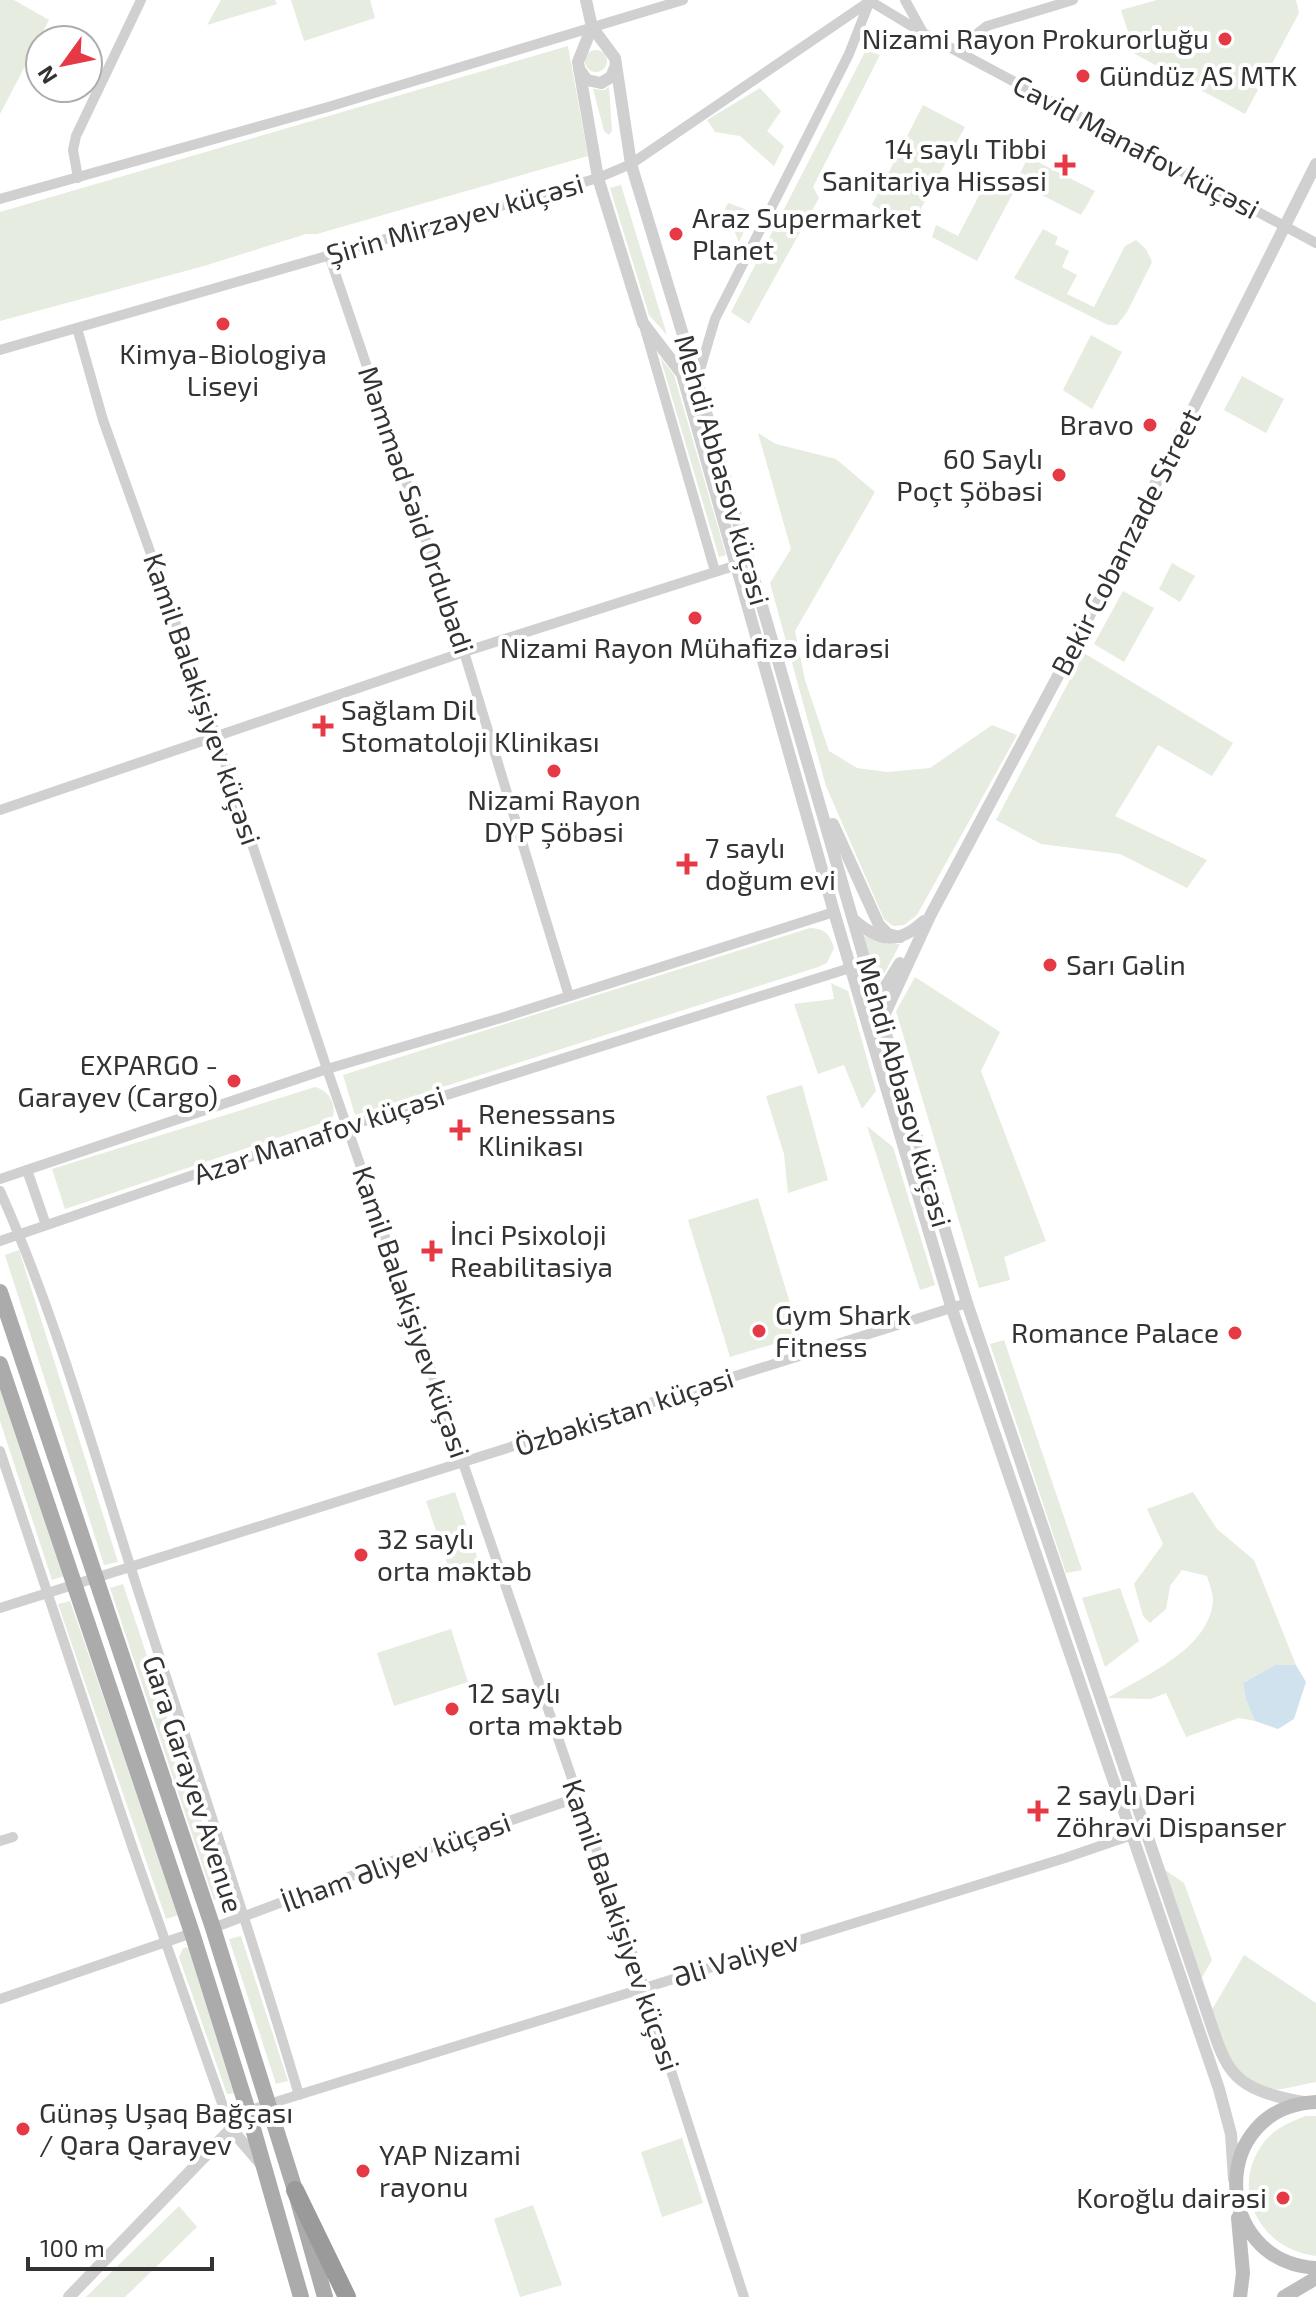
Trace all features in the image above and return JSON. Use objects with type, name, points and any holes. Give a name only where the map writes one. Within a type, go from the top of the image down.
[{"type":"highway","points":[[295,2190],[347,2297]]},
{"type":"main road","name":"Gara Garayev Avenue","points":[[0,1292],[213,1928],[269,2104],[325,2297]]},
{"type":"main road","name":"Gara Garayev Avenue","points":[[0,1364],[192,1933],[248,2111],[301,2297]]},
{"type":"main road","points":[[1240,2297],[1243,2257],[1235,2194],[1238,2163],[1251,2135],[1266,2120],[1283,2109],[1312,2101]]},
{"type":"main road","points":[[1235,2194],[1242,2219],[1256,2241],[1276,2257],[1300,2267],[1316,2268]]},
{"type":"main road","points":[[1284,2297],[1316,2278]]},
{"type":"street","points":[[78,178],[73,150],[76,136],[141,0]]},
{"type":"street","name":"Mehdi Abbasov küçəsi","points":[[586,0],[592,27],[612,51],[617,65],[631,164],[967,1303],[1221,2052],[1228,2068],[1255,2091],[1312,2101]]},
{"type":"street","points":[[0,199],[328,107],[683,0]]},
{"type":"street","points":[[697,381],[715,319],[849,54],[872,0],[861,0]]},
{"type":"street","name":"Cavid Manafov küçəsi","points":[[872,0],[923,33],[1316,243]]},
{"type":"street","name":"Şirin Mirzəyev küçəsi","points":[[0,350],[598,178],[631,164],[872,0]]},
{"type":"street","points":[[905,0],[923,33]]},
{"type":"street","points":[[956,50],[987,26],[1073,0]]},
{"type":"street","name":"Mehdi Abbasov küçəsi","points":[[592,27],[579,56],[579,69],[598,178],[715,571]]},
{"type":"street","points":[[579,69],[587,80],[601,83],[611,77],[617,65]]},
{"type":"street","name":"Bekir Cobanzade Street","points":[[930,916],[1076,642],[1316,164]]},
{"type":"street","name":"Məmməd Səid Ordubadi","points":[[329,255],[464,652],[569,996]]},
{"type":"street","name":"Mehdi Abbasov küçəsi","points":[[643,323],[682,374],[850,968],[951,1306],[1226,2111],[1235,2194]]},
{"type":"street","name":"Kamil Balakişiyev küçəsi","points":[[77,328],[103,420],[216,736],[327,1069],[644,1987],[744,2297]]},
{"type":"street","points":[[0,810],[464,652],[737,565]]},
{"type":"street","points":[[812,776],[874,916],[888,934],[900,937]]},
{"type":"street","points":[[834,912],[843,913],[880,937],[900,937],[930,916]]},
{"type":"street","name":"Azər Manafov küçəsi","points":[[0,1179],[327,1069],[834,912]]},
{"type":"street","points":[[865,1018],[930,916]]},
{"type":"street","points":[[882,1020],[930,916]]},
{"type":"street","name":"Azər Manafov küçəsi","points":[[0,1241],[199,1173],[850,968],[857,965],[863,955]]},
{"type":"street","points":[[27,1170],[46,1225]]},
{"type":"street","points":[[0,1191],[20,1235],[94,1450],[299,2095]]},
{"type":"street","name":"Özbəkistan küçəsi","points":[[74,1584],[967,1303]]},
{"type":"street","points":[[0,1451],[231,2129],[264,2167]]},
{"type":"street","points":[[0,1608],[74,1584]]},
{"type":"street","name":"İlham Əliyev küçəsi","points":[[213,1928],[378,1866],[579,1797]]},
{"type":"street","name":"Əli Vəliyev","points":[[248,2111],[1132,1835]]},
{"type":"street","points":[[0,1841],[13,1837]]},
{"type":"street","points":[[0,1999],[192,1933]]},
{"type":"street","points":[[69,2297],[248,2111]]},
{"type":"shaded area","points":[[0,0],[14,0],[49,20],[47,24],[24,24],[24,68],[0,114]]},
{"type":"shaded area","points":[[221,0],[275,0],[277,4],[207,25]]},
{"type":"shaded area","points":[[291,0],[370,0],[375,18],[304,41]]},
{"type":"shaded area","points":[[1157,0],[1296,0],[1299,13],[1245,114],[1135,54],[1121,10]]},
{"type":"shaded area","points":[[568,46],[588,156],[0,321],[0,212]]},
{"type":"shaded area","points":[[592,50],[600,50],[607,61],[600,72],[592,72],[585,65],[585,57]]},
{"type":"shaded area","points":[[866,50],[880,55],[813,187],[819,198],[749,324],[731,312]]},
{"type":"shaded area","points":[[609,87],[612,131],[609,135],[604,131],[593,89]]},
{"type":"shaded area","points":[[760,88],[781,111],[767,131],[784,146],[774,166],[740,136],[715,132],[707,120]]},
{"type":"shaded area","points":[[923,105],[965,127],[912,225],[872,205]]},
{"type":"shaded area","points":[[1028,157],[1095,191],[1081,215],[1016,182]]},
{"type":"shaded area","points":[[975,169],[1014,191],[977,261],[932,237],[936,225],[958,236],[982,190],[969,183]]},
{"type":"shaded area","points":[[621,185],[667,335],[649,315],[610,188]]},
{"type":"shaded area","points":[[728,203],[753,212],[739,242],[725,209]]},
{"type":"shaded area","points":[[1043,229],[1058,237],[1055,244],[1069,251],[1062,267],[1077,275],[1067,294],[1094,307],[1125,246],[1136,240],[1146,249],[1152,262],[1127,312],[1117,325],[1108,325],[1014,278]]},
{"type":"shaded area","points":[[1091,335],[1122,352],[1092,409],[1063,390]]},
{"type":"shaded area","points":[[660,357],[674,375],[726,555],[719,557]]},
{"type":"shaded area","points":[[1242,376],[1284,399],[1266,433],[1224,410]]},
{"type":"shaded area","points":[[758,433],[776,444],[836,459],[875,492],[795,631],[805,680],[829,751],[857,768],[887,772],[930,768],[992,725],[1017,735],[917,915],[904,925],[893,926],[884,919],[826,786],[770,583],[791,549]]},
{"type":"shaded area","points":[[1172,563],[1195,576],[1180,602],[1159,589]]},
{"type":"shaded area","points":[[1123,591],[1154,608],[1124,662],[1094,644]]},
{"type":"shaded area","points":[[1084,653],[1233,743],[1212,776],[1158,745],[1115,816],[1207,860],[1187,888],[1120,854],[1041,844],[996,820]]},
{"type":"shaded area","points":[[810,928],[826,933],[834,948],[827,963],[818,967],[355,1115],[343,1075]]},
{"type":"shaded area","points":[[863,935],[887,944],[900,944],[877,987]]},
{"type":"shaded area","points":[[915,977],[1000,1032],[981,1071],[1046,1241],[1004,1257],[1010,1280],[979,1288],[896,1011]]},
{"type":"shaded area","points":[[831,983],[848,991],[876,1091],[862,1109],[844,1065],[818,1074],[794,1004],[834,999]]},
{"type":"shaded area","points":[[802,1085],[828,1180],[788,1193],[784,1154],[766,1096]]},
{"type":"shaded area","points":[[315,1087],[324,1091],[332,1102],[333,1117],[325,1122],[65,1209],[52,1169]]},
{"type":"shaded area","points":[[867,1126],[893,1147],[935,1285],[920,1290]]},
{"type":"shaded area","points":[[758,1198],[800,1336],[730,1357],[688,1220]]},
{"type":"shaded area","points":[[19,1250],[118,1562],[104,1565],[5,1255]]},
{"type":"shaded area","points":[[1004,1340],[1082,1570],[1066,1573],[990,1344]]},
{"type":"shaded area","points":[[0,1371],[67,1575],[52,1580],[0,1421]]},
{"type":"shaded area","points":[[455,1492],[481,1569],[452,1578],[426,1501]]},
{"type":"shaded area","points":[[1193,1492],[1217,1529],[1254,1560],[1296,1665],[1275,1665],[1243,1683],[1255,1721],[1239,1718],[1186,1737],[1166,1693],[1151,1699],[1108,1698],[1173,1659],[1201,1633],[1209,1617],[1213,1600],[1207,1576],[1182,1570],[1170,1586],[1166,1609],[1150,1623],[1143,1616],[1134,1584],[1163,1544],[1147,1509]]},
{"type":"shaded area","points":[[123,1584],[227,1896],[214,1900],[110,1588]]},
{"type":"shaded area","points":[[1120,1588],[1139,1641],[1105,1667],[1082,1598]]},
{"type":"shaded area","points":[[70,1601],[179,1915],[166,1919],[58,1604]]},
{"type":"shaded area","points":[[451,1629],[468,1682],[394,1706],[377,1653]]},
{"type":"shaded area","points":[[1165,1870],[1184,1883],[1212,1960],[1201,1979]]},
{"type":"shaded area","points":[[241,1936],[288,2081],[276,2084],[229,1939]]},
{"type":"shaded area","points":[[191,1947],[237,2093],[227,2094],[179,1957],[183,1948]]},
{"type":"shaded area","points":[[1244,1955],[1316,2003],[1316,2082],[1276,2090],[1259,2088],[1239,2072],[1232,2061],[1210,2013]]},
{"type":"shaded area","name":"Koroğlu dairəsi","points":[[1306,2116],[1316,2116],[1316,2256],[1296,2251],[1265,2230],[1250,2197],[1249,2179],[1254,2160],[1264,2142],[1278,2129]]},
{"type":"shaded area","points":[[682,2138],[703,2203],[662,2217],[641,2152]]},
{"type":"shaded area","points":[[533,2205],[562,2285],[520,2297],[494,2219]]},
{"type":"shaded area","points":[[179,2206],[197,2227],[125,2297],[86,2297]]},
{"type":"water","points":[[1275,1665],[1296,1665],[1306,1682],[1294,1719],[1278,1729],[1255,1721],[1243,1683]]},
{"type":"place","name":"Nizami Rayon Prokurorluğu","points":[[1225,39]]},
{"type":"place","name":"Gündüz AS MTK","points":[[1083,76]]},
{"type":"place","name":"14 saylı Tibbi Sanitariya Hissəsi","points":[[1065,165]]},
{"type":"place","name":"Araz Supermarket Planet","points":[[676,234]]},
{"type":"place","name":"Kimya-Biologiya Liseyi","points":[[223,324]]},
{"type":"place","name":"Bravo","points":[[1150,425]]},
{"type":"place","name":"60 Saylı Poçt Şöbəsi","points":[[1059,475]]},
{"type":"place","name":"Nizami Rayon Mühafizə İdarəsi","points":[[695,618]]},
{"type":"place","name":"Sağlam Dil Stomatoloji Klinikası","points":[[323,726]]},
{"type":"place","name":"Nizami Rayon DYP Şöbəsi","points":[[554,771]]},
{"type":"place","name":"7 saylı doğum evi","points":[[687,864]]},
{"type":"place","name":"Sarı Gəlin","points":[[1050,965]]},
{"type":"place","name":"EXPARGO - Garayev (Cargo)","points":[[234,1081]]},
{"type":"place","name":"Renessans Klinikası","points":[[460,1130]]},
{"type":"place","name":"İnci Psixoloji Reabilitasiya","points":[[432,1251]]},
{"type":"place","name":"Gym Shark Fitness","points":[[759,1331]]},
{"type":"place","name":"Romance Palace","points":[[1235,1333]]},
{"type":"place","name":"32 saylı orta məktəb","points":[[361,1555]]},
{"type":"place","name":"12 saylı orta məktəb","points":[[452,1709]]},
{"type":"place","name":"2 saylı Dəri Zöhrəvi Dispanser","points":[[1038,1811]]},
{"type":"place","name":"Günəş Uşaq Bağçası / Qara Qarayev","points":[[23,2129]]},
{"type":"place","name":"YAP Nizami rayonu","points":[[363,2171]]},
{"type":"place","name":"Koroğlu dairəsi","points":[[1283,2198]]}]
